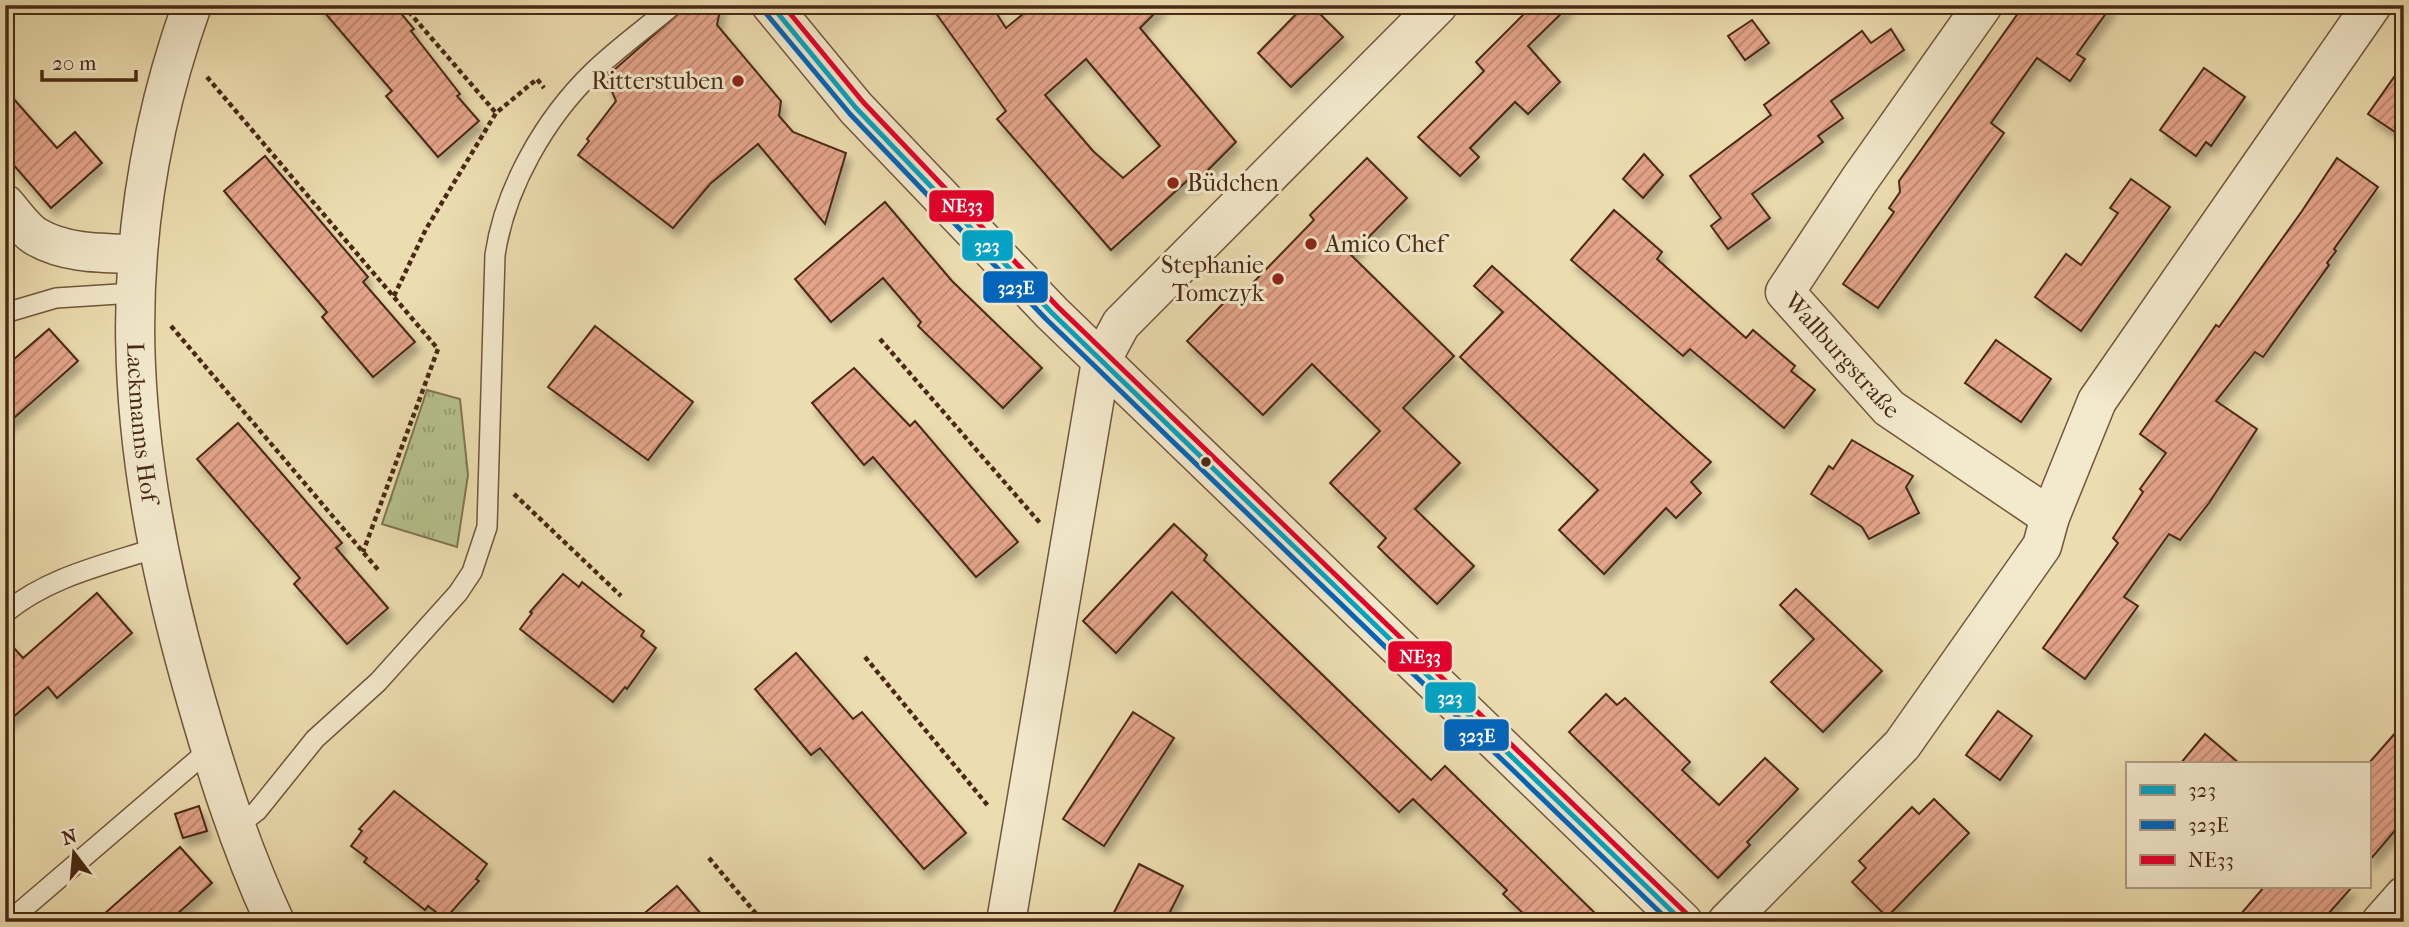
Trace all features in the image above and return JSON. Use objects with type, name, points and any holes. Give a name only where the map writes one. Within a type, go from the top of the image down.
[{"type":"street","name":"Lackmanns Hof","points":[[192,5],[179,43],[149,157],[136,254],[134,293],[139,415],[156,548],[210,749],[236,827],[275,922]]},
{"type":"street","points":[[771,5],[856,108],[918,176],[1101,361],[1683,922]]},
{"type":"street","points":[[1006,922],[1101,361],[1121,324],[1438,5]]},
{"type":"street","name":"Wallburgstraße","points":[[1983,5],[1860,178],[1785,292],[1889,408],[2050,517]]},
{"type":"street","points":[[1727,922],[1902,746],[2042,547],[2050,517],[2097,401],[2372,5]]},
{"type":"street","points":[[5,204],[33,235],[52,244],[78,251],[136,254]]},
{"type":"lane","points":[[236,827],[257,811],[315,739],[378,682],[458,593],[482,549],[487,527],[499,232],[512,193],[560,108],[593,72],[673,5]]},
{"type":"lane","points":[[5,313],[56,298],[134,293]]},
{"type":"lane","points":[[5,613],[39,590],[71,575],[156,548]]},
{"type":"lane","points":[[8,922],[210,749]]},
{"type":"path","points":[[403,5],[496,113]]},
{"type":"path","points":[[179,43],[438,349],[363,552]]},
{"type":"path","points":[[394,297],[426,229],[496,113],[537,79],[560,108]]},
{"type":"path","points":[[134,293],[159,313],[380,572]]},
{"type":"path","points":[[880,339],[1037,523],[1072,528]]},
{"type":"path","points":[[488,477],[499,479],[621,596]]},
{"type":"path","points":[[865,657],[1018,842]]},
{"type":"path","points":[[709,858],[763,922]]},
{"type":"green space","points":[[427,390],[460,399],[468,475],[457,547],[382,524]]},
{"type":"building","points":[[318,5],[394,5],[460,94],[457,96],[479,121],[438,157],[386,96],[392,91]]},
{"type":"building","points":[[688,5],[721,5],[717,25],[781,101],[779,116],[793,132],[846,153],[825,224],[758,144],[710,184],[673,228],[578,155],[616,101],[606,77]]},
{"type":"building","points":[[930,5],[991,5],[1006,28],[1034,5],[1163,5],[1140,28],[1236,142],[1193,185],[1188,180],[1111,250],[997,119],[1006,111]],"holes":[[[1086,59],[1160,146],[1123,178],[1093,151],[1045,95]]]},
{"type":"building","points":[[1305,5],[1311,5],[1343,37],[1291,87],[1258,53]]},
{"type":"building","points":[[1533,5],[1570,5],[1528,46],[1560,82],[1528,114],[1515,102],[1470,148],[1479,157],[1460,176],[1418,137],[1484,71],[1476,62]]},
{"type":"building","points":[[2024,5],[2112,5],[2077,54],[2085,59],[2070,81],[2037,58],[1991,123],[2004,133],[1878,308],[1843,284],[1894,212],[1889,208],[1900,192],[1899,181]]},
{"type":"building","points":[[1752,20],[1769,43],[1745,60],[1728,36]]},
{"type":"building","points":[[1891,29],[1904,50],[1831,101],[1843,118],[1818,136],[1823,142],[1752,194],[1770,218],[1728,249],[1711,226],[1721,218],[1690,176],[1771,115],[1764,105],[1862,31],[1871,43]]},
{"type":"building","points":[[2404,63],[2404,138],[2368,114]]},
{"type":"building","points":[[2204,68],[2245,97],[2211,146],[2206,142],[2196,156],[2160,130]]},
{"type":"building","points":[[5,89],[57,148],[75,132],[102,163],[51,208],[5,155]]},
{"type":"building","points":[[1644,154],[1663,175],[1643,198],[1623,179]]},
{"type":"building","points":[[265,156],[368,277],[363,282],[415,342],[373,377],[322,317],[327,312],[224,191]]},
{"type":"building","points":[[1367,158],[1407,198],[1351,255],[1454,356],[1403,408],[1460,463],[1415,509],[1474,566],[1437,604],[1378,547],[1386,538],[1330,483],[1380,431],[1312,364],[1263,415],[1187,341],[1238,288],[1243,293],[1314,220],[1310,215]]},
{"type":"building","points":[[2337,158],[2378,187],[2334,249],[2336,251],[2327,263],[2329,265],[2263,357],[2255,352],[2216,401],[2257,429],[2209,503],[2180,540],[2169,534],[2124,597],[2138,606],[2085,679],[2043,648],[2118,543],[2113,538],[2143,492],[2140,489],[2166,453],[2140,434],[2216,325],[2219,327],[2302,211]]},
{"type":"building","points":[[2131,179],[2170,207],[2081,331],[2035,297],[2066,254],[2081,265],[2118,213],[2110,208]]},
{"type":"building","points":[[885,202],[952,281],[1042,368],[1003,408],[918,326],[921,322],[883,278],[831,322],[795,279]]},
{"type":"building","points":[[1614,210],[1662,252],[1657,259],[1746,338],[1753,330],[1795,366],[1791,371],[1815,390],[1784,428],[1690,349],[1683,356],[1571,260]]},
{"type":"building","points":[[1492,266],[1711,462],[1691,482],[1701,493],[1676,518],[1666,508],[1604,574],[1559,530],[1598,490],[1460,357],[1503,312],[1474,286]]},
{"type":"building","points":[[595,326],[693,402],[648,460],[548,387]]},
{"type":"building","points":[[49,329],[78,361],[5,426],[5,367]]},
{"type":"building","points":[[1996,340],[2051,379],[2021,422],[1965,383]]},
{"type":"building","points":[[854,368],[910,426],[915,421],[1018,542],[976,577],[873,457],[864,465],[812,403]]},
{"type":"building","points":[[238,423],[342,543],[336,548],[388,608],[347,644],[294,584],[300,578],[197,459]]},
{"type":"building","points":[[1852,440],[1913,476],[1906,487],[1919,513],[1869,539],[1862,527],[1811,494],[1829,466],[1833,469]]},
{"type":"building","points":[[1174,524],[1207,555],[1204,560],[1431,780],[1445,766],[1604,922],[1532,922],[1503,894],[1507,890],[1413,799],[1399,812],[1172,592],[1116,653],[1083,621]]},
{"type":"building","points":[[563,574],[579,587],[582,582],[644,631],[641,636],[656,648],[627,689],[625,687],[613,702],[520,629],[532,613],[530,612]]},
{"type":"building","points":[[1796,589],[1882,671],[1823,732],[1771,682],[1814,639],[1780,605]]},
{"type":"building","points":[[97,593],[132,633],[57,698],[48,687],[5,724],[5,638],[23,658]]},
{"type":"building","points":[[796,653],[853,719],[862,712],[966,833],[924,869],[820,748],[811,755],[755,689]]},
{"type":"building","points":[[1606,694],[1617,705],[1625,698],[1690,762],[1682,770],[1719,805],[1765,758],[1798,789],[1747,842],[1750,845],[1718,878],[1569,732]]},
{"type":"building","points":[[1998,711],[2032,736],[2000,780],[1966,755]]},
{"type":"building","points":[[1133,712],[1174,738],[1104,846],[1063,819]]},
{"type":"building","points":[[2404,723],[2404,820],[2370,860],[2370,762]]},
{"type":"building","points":[[2205,734],[2238,762],[2182,762]]},
{"type":"building","points":[[394,791],[487,864],[476,879],[479,881],[445,919],[428,906],[425,910],[364,862],[367,858],[351,846],[362,831],[359,829]]},
{"type":"building","points":[[1934,799],[1969,833],[1887,917],[1852,882],[1866,868],[1859,861],[1912,807],[1919,814]]},
{"type":"building","points":[[199,806],[207,831],[183,838],[175,814]]},
{"type":"building","points":[[180,847],[212,883],[168,922],[95,922]]},
{"type":"building","points":[[1139,864],[1183,886],[1165,922],[1109,922]]},
{"type":"building","points":[[677,886],[708,922],[634,922]]},
{"type":"building","points":[[2263,888],[2351,888],[2321,922],[2234,922]]},
{"type":"transit line","name":"323","points":[[771,5],[856,108],[1052,313],[1683,922]]},
{"type":"transit line","name":"NE33","points":[[783,5],[863,102],[1058,307],[1689,916]]},
{"type":"transit line","name":"323E","points":[[764,11],[850,114],[1046,319],[1670,922]]},
{"type":"place","name":"Ritterstuben","points":[[738,81]]},
{"type":"place","name":"Büdchen","points":[[1173,183]]},
{"type":"place","name":"Amico Chef","points":[[1311,244]]},
{"type":"place","name":"Stephanie Tomczyk","points":[[1278,279]]}]
